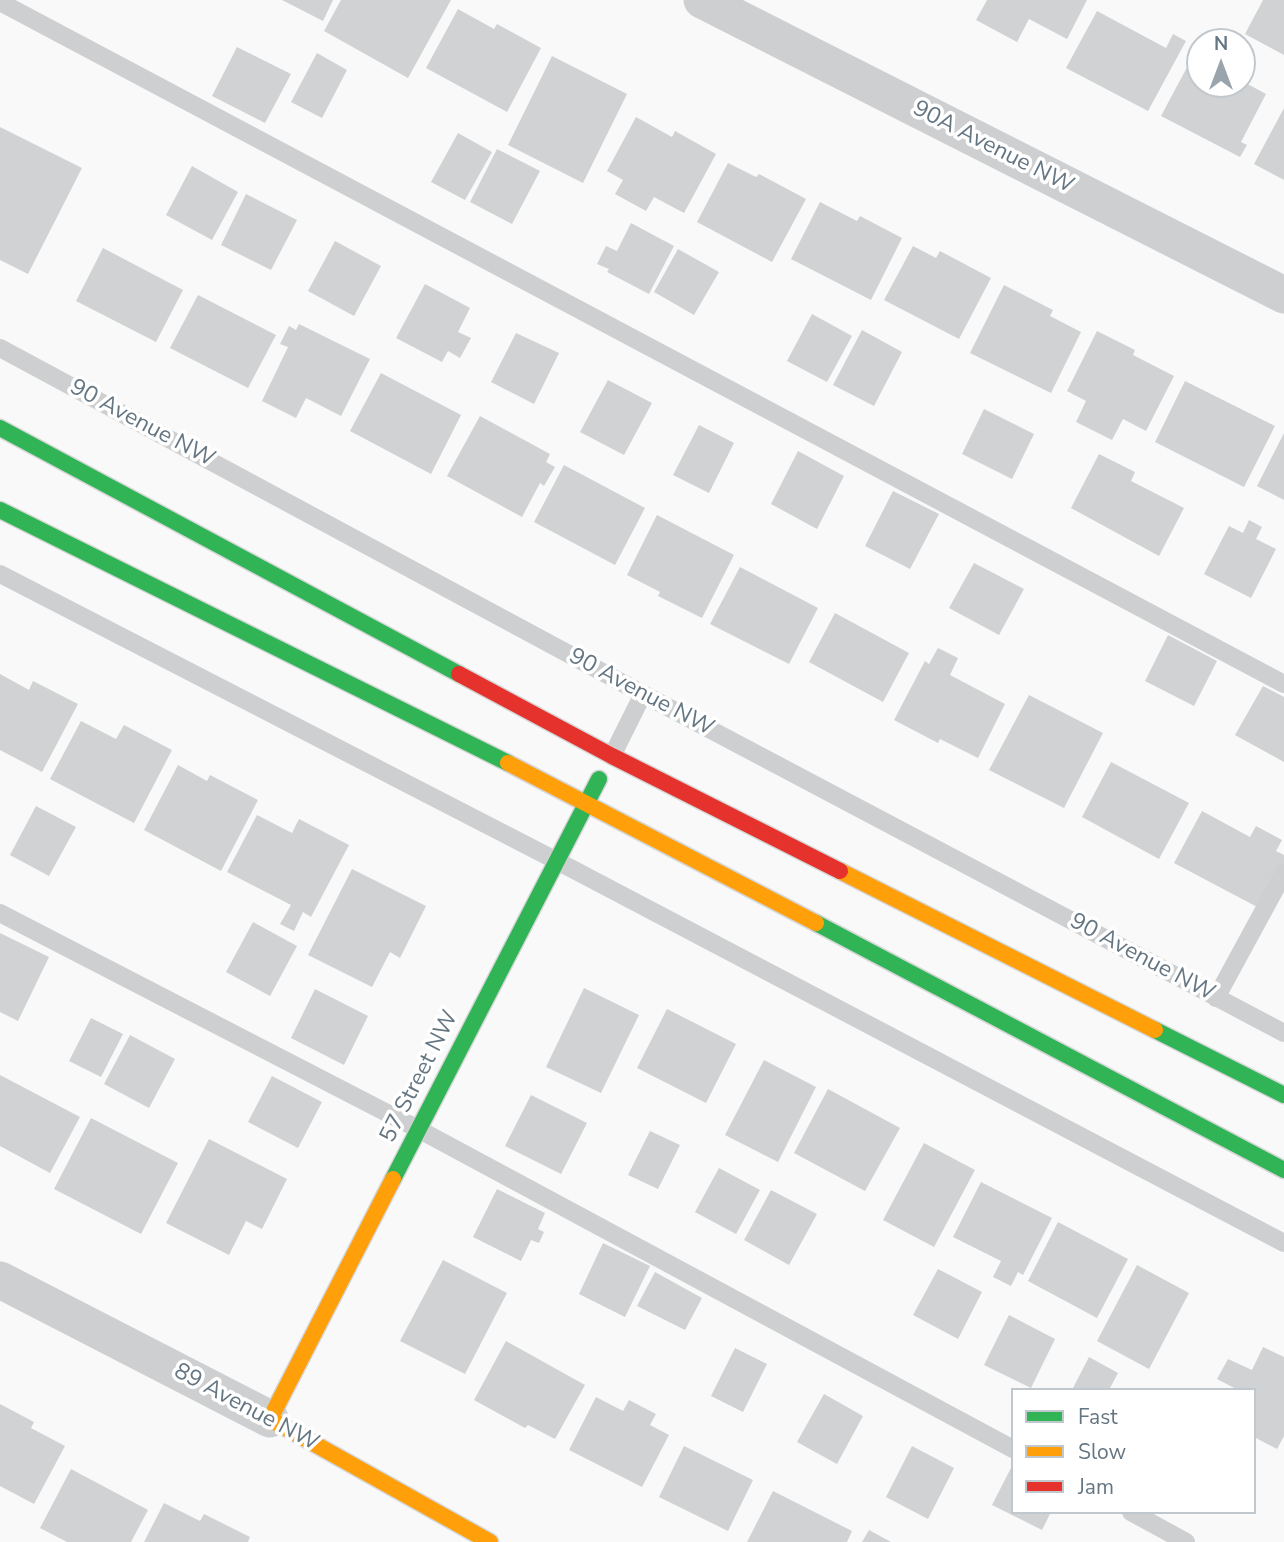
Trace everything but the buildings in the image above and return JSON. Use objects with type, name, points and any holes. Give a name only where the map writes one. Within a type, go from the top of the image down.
[{"type":"main road","points":[[0,428],[612,756],[1284,1095]]},
{"type":"main road","points":[[0,510],[587,803],[1284,1170]]},
{"type":"main road","name":"57 Street NW","points":[[270,1419],[612,756]]},
{"type":"main road","name":"89 Avenue NW","points":[[270,1419],[490,1542]]},
{"type":"street","name":"90A Avenue NW","points":[[702,0],[1284,295]]},
{"type":"street","name":"89 Avenue NW","points":[[0,1280],[270,1419]]},
{"type":"lane","points":[[0,2],[1284,684]]},
{"type":"lane","name":"90 Avenue NW","points":[[0,348],[643,694],[1284,1033]]},
{"type":"lane","points":[[0,573],[557,861],[1284,1243]]},
{"type":"lane","points":[[612,756],[643,694]]},
{"type":"lane","points":[[1216,998],[1284,873]]},
{"type":"lane","points":[[0,913],[418,1129],[1011,1448]]},
{"type":"lane","points":[[1135,1514],[1186,1542]]},
{"type":"traffic: fast","points":[[0,428],[459,674]]},
{"type":"traffic: fast","points":[[0,510],[508,763]]},
{"type":"traffic: fast","points":[[393,1179],[599,779]]},
{"type":"traffic: fast","points":[[816,923],[1284,1170]]},
{"type":"traffic: fast","points":[[1155,1030],[1284,1095]]},
{"type":"traffic: slow","points":[[508,763],[816,923]]},
{"type":"traffic: slow","points":[[840,871],[1155,1030]]},
{"type":"traffic: slow","points":[[393,1179],[270,1419],[490,1542]]},
{"type":"traffic: jam","points":[[459,674],[612,756],[840,871]]}]
